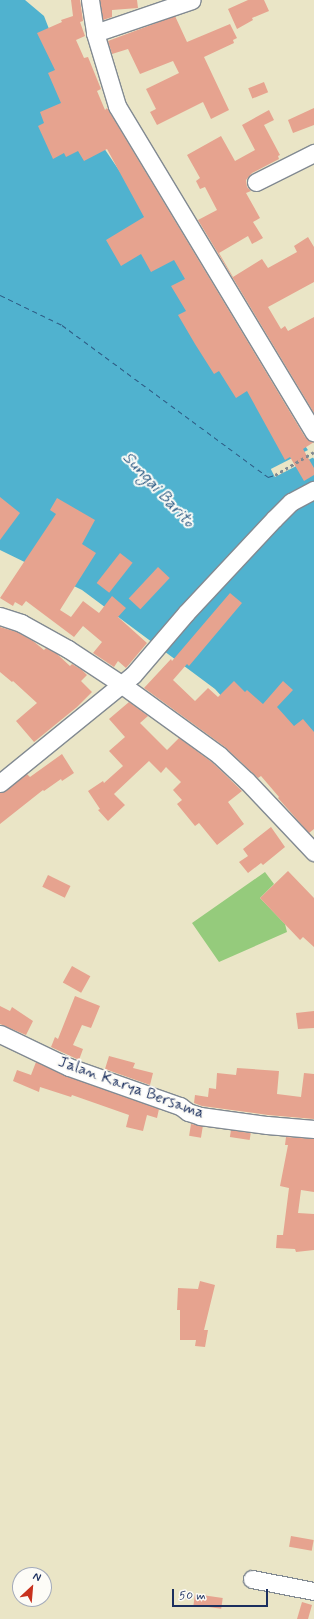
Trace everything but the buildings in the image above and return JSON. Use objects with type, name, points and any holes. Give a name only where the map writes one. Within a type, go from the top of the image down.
[{"type":"street","points":[[90,0],[95,33],[117,106],[314,432]]},
{"type":"street","points":[[95,33],[192,0]]},
{"type":"street","points":[[256,182],[314,153]]},
{"type":"street","points":[[0,783],[127,679],[186,613],[274,519],[291,502],[314,490]]},
{"type":"street","points":[[0,616],[21,623],[127,679],[233,768],[314,852]]},
{"type":"street","name":"Jalan Karya Bersama","points":[[0,1034],[69,1067],[180,1106],[188,1112],[200,1116],[267,1125],[314,1129]]},
{"type":"street","points":[[252,1578],[314,1591]]},
{"type":"path","points":[[274,475],[314,452]]},
{"type":"green space","points":[[265,872],[274,884],[260,898],[285,924],[287,932],[219,962],[192,923]]},
{"type":"water","name":"Sungai Barito","points":[[0,0],[25,0],[44,16],[83,117],[314,459],[314,799],[215,689],[82,590],[0,550]]},
{"type":"pier","points":[[310,449],[314,457],[275,477],[271,469]]},
{"type":"ferry route","points":[[0,295],[62,325],[268,477],[275,475]]}]
